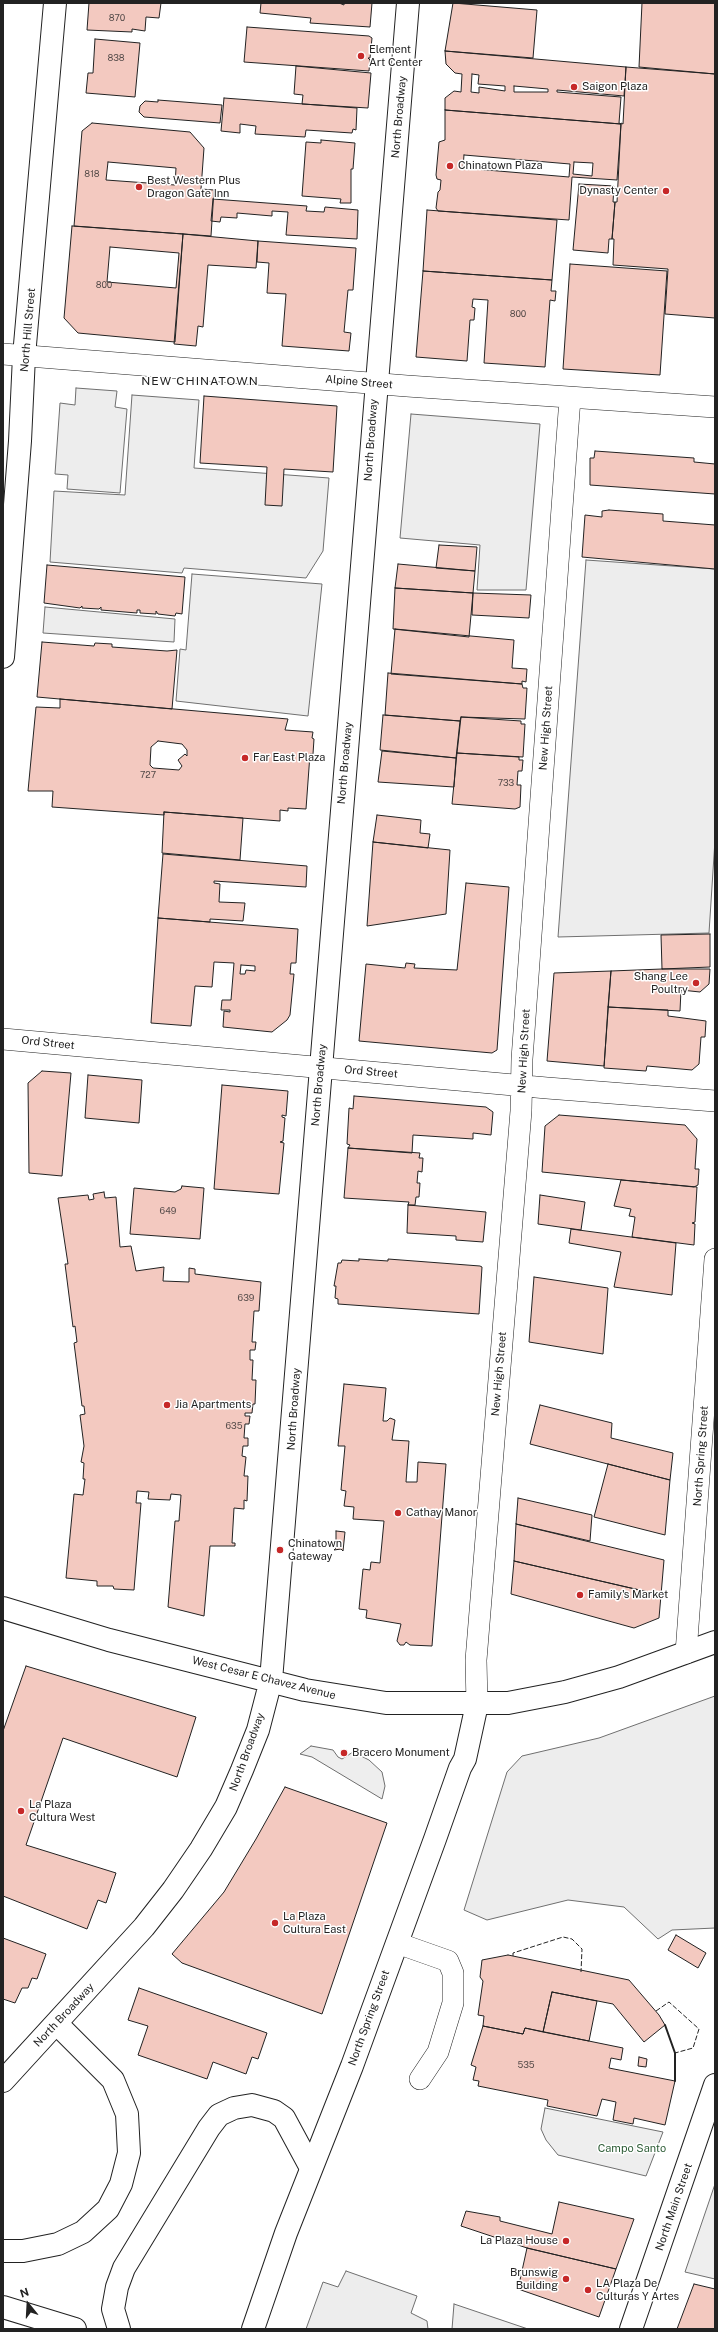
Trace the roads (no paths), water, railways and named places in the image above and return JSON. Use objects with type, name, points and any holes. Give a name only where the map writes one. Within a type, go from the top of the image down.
[{"type":"main road","name":"North Hill Street","points":[[3,657],[20,441],[24,356],[55,3]]},
{"type":"main road","name":"North Broadway","points":[[3,2081],[57,2024],[144,1927],[173,1890],[201,1849],[226,1807],[242,1770],[258,1730],[271,1680],[408,3]]},
{"type":"main road","name":"West Cesar E Chavez Avenue","points":[[3,1608],[109,1640],[315,1692],[386,1704],[508,1703],[565,1692],[618,1676],[715,1642]]},
{"type":"main road","name":"North Spring Street","points":[[253,2329],[311,2168],[352,2066],[460,1768],[465,1759],[477,1704]]},
{"type":"main road","points":[[3,2251],[23,2251],[58,2244],[83,2232],[108,2209],[121,2184],[129,2153],[128,2114],[113,2080],[57,2024]]},
{"type":"main road","name":"North Main Street","points":[[631,2329],[715,2085]]},
{"type":"main road","points":[[119,2329],[113,2309],[117,2287],[124,2268],[209,2128],[219,2115],[234,2108],[252,2105],[274,2111],[284,2118],[311,2168]]},
{"type":"main road","points":[[3,2307],[75,2329]]},
{"type":"street","name":"Alpine Street","points":[[3,354],[376,384],[715,408]]},
{"type":"street","name":"New High Street","points":[[477,1704],[476,1660],[522,1085],[570,398]]},
{"type":"street","name":"Ord Street","points":[[3,1039],[320,1068],[715,1101]]},
{"type":"street","name":"North Spring Street","points":[[686,1653],[715,1259]]},
{"type":"street","points":[[397,1943],[448,1961],[453,1974],[453,2003],[438,2052],[420,2079]]},
{"type":"place","name":"Element Art Center","points":[[361,56]]},
{"type":"place","name":"Saigon Plaza","points":[[574,87]]},
{"type":"place","name":"Chinatown Plaza","points":[[450,166]]},
{"type":"place","name":"Best Western Plus Dragon Gate Inn","points":[[139,187]]},
{"type":"place","name":"Dynasty Center","points":[[666,191]]},
{"type":"place","name":"Far East Plaza","points":[[245,758]]},
{"type":"place","name":"Shang Lee Poultry","points":[[696,983]]},
{"type":"place","name":"Jia Apartments","points":[[167,1405]]},
{"type":"place","name":"Cathay Manor","points":[[398,1513]]},
{"type":"place","name":"Chinatown Gateway","points":[[280,1550]]},
{"type":"place","name":"Family's Market","points":[[580,1595]]},
{"type":"place","name":"Bracero Monument","points":[[344,1753]]},
{"type":"place","name":"La Plaza Cultura West","points":[[21,1811]]},
{"type":"place","name":"La Plaza Cultura East","points":[[275,1923]]},
{"type":"place","name":"La Plaza House","points":[[566,2241]]},
{"type":"place","name":"Brunswig Building","points":[[566,2279]]},
{"type":"place","name":"LA Plaza De Culturas Y Artes","points":[[588,2290]]},
{"type":"district","name":"NEW CHINATOWN","points":[[200,381]]},
{"type":"park label","name":"Campo Santo","points":[[632,2149]]}]
